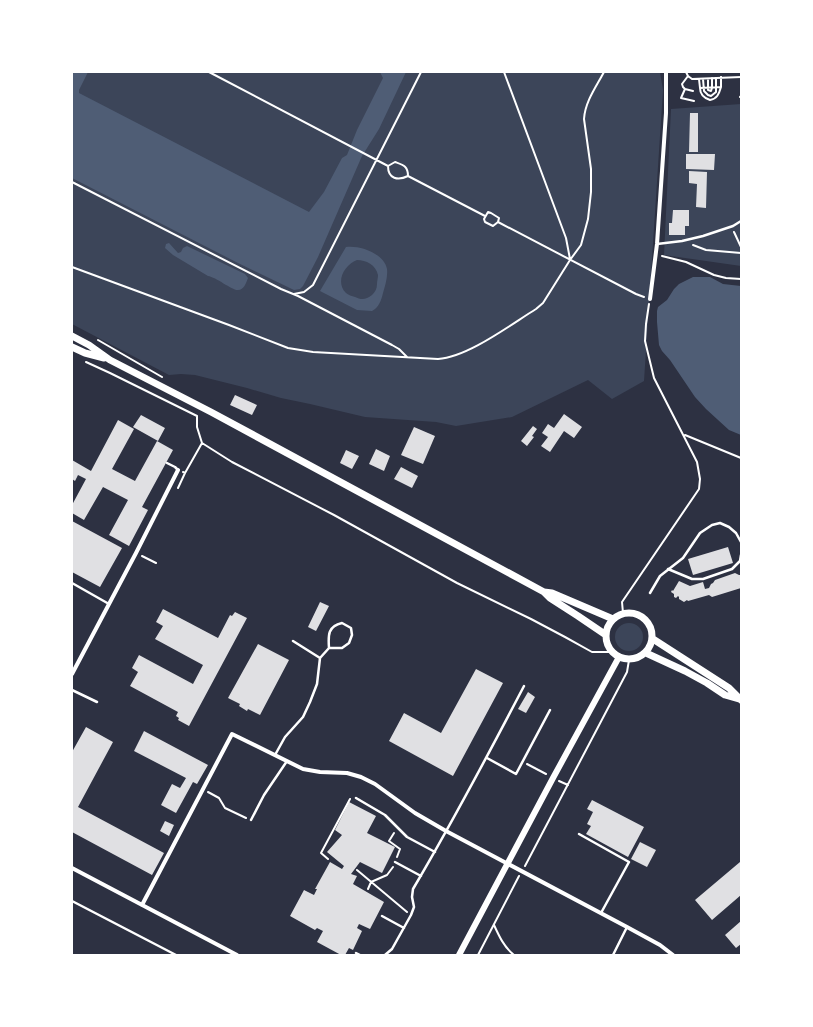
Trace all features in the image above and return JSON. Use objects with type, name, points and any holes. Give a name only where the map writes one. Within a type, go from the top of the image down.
[{"type":"main road","points":[[72,336],[89,345],[110,360],[211,412],[544,592],[550,598],[606,635]]},
{"type":"main road","points":[[72,347],[85,353],[110,360]]},
{"type":"main road","points":[[544,592],[552,593],[613,619]]},
{"type":"main road","points":[[623,613],[640,615],[646,619],[653,632],[653,639],[650,647],[646,653],[638,658],[629,660],[619,657],[612,652],[607,644],[606,635],[609,624],[613,619],[623,613]]},
{"type":"main road","points":[[653,639],[729,688],[740,699]]},
{"type":"main road","points":[[646,653],[685,671],[707,683],[724,695],[740,699]]},
{"type":"street","points":[[650,299],[657,244],[666,113],[666,72]]},
{"type":"street","points":[[72,674],[178,470]]},
{"type":"street","points":[[459,955],[619,657]]},
{"type":"street","points":[[142,905],[232,734],[303,769],[320,772],[347,773],[361,777],[375,784],[415,813],[446,831],[660,945],[673,955]]},
{"type":"street","points":[[72,868],[237,955]]},
{"type":"lane","points":[[657,244],[703,236],[729,228],[741,221]]},
{"type":"lane","points":[[167,463],[178,470]]},
{"type":"lane","points":[[650,593],[660,576],[683,558],[700,533],[712,525],[720,523],[729,527],[736,533],[741,542]]},
{"type":"lane","points":[[668,569],[692,578],[703,579],[732,569],[740,561],[741,555]]},
{"type":"lane","points":[[72,583],[109,604]]},
{"type":"lane","points":[[275,755],[285,737],[303,716],[310,702],[317,684],[320,658],[329,648],[328,636],[330,631],[337,624],[342,623],[350,628],[352,635],[349,643],[342,648],[329,648]]},
{"type":"lane","points":[[293,641],[320,658]]},
{"type":"lane","points":[[385,955],[392,949],[411,915],[414,907],[412,897],[413,889],[487,758],[524,686]]},
{"type":"lane","points":[[72,690],[97,702]]},
{"type":"lane","points":[[487,758],[516,774],[550,710]]},
{"type":"lane","points":[[251,820],[264,795],[287,761]]},
{"type":"lane","points":[[356,798],[385,815],[406,836],[435,852]]},
{"type":"lane","points":[[579,834],[628,862],[601,913]]},
{"type":"lane","points":[[395,862],[420,876]]},
{"type":"lane","points":[[72,901],[176,955]]},
{"type":"lane","points":[[382,916],[404,928]]},
{"type":"lane","points":[[613,955],[627,927]]},
{"type":"lane","points":[[356,953],[360,955]]},
{"type":"path","points":[[208,72],[388,166]]},
{"type":"path","points":[[293,295],[304,292],[313,285],[421,72]]},
{"type":"path","points":[[504,72],[566,238],[570,260]]},
{"type":"path","points":[[72,267],[288,348],[313,352],[438,359],[446,358],[473,348],[536,309],[543,302],[581,245],[588,219],[591,192],[591,169],[584,112],[604,72]]},
{"type":"path","points":[[686,72],[692,79],[741,77]]},
{"type":"path","points":[[688,76],[682,84],[683,87],[692,91]]},
{"type":"path","points":[[699,79],[701,94],[710,100],[716,98],[720,92],[721,77]]},
{"type":"path","points":[[712,78],[712,88]]},
{"type":"path","points":[[703,79],[705,93],[711,96],[716,92],[716,78]]},
{"type":"path","points":[[708,79],[708,88]]},
{"type":"path","points":[[685,88],[681,98],[694,101]]},
{"type":"path","points":[[700,88],[721,88]]},
{"type":"path","points":[[388,166],[395,162],[400,164],[406,168],[408,176]]},
{"type":"path","points":[[388,166],[388,172],[390,175],[402,179],[408,176]]},
{"type":"path","points":[[408,176],[485,216]]},
{"type":"path","points":[[72,182],[392,345],[399,349],[407,357]]},
{"type":"path","points":[[488,212],[491,213],[499,218],[498,222],[493,226],[485,222],[485,216],[488,212]]},
{"type":"path","points":[[498,222],[636,294],[643,296]]},
{"type":"path","points":[[729,228],[734,232],[741,247]]},
{"type":"path","points":[[682,240],[706,250],[741,253]]},
{"type":"path","points":[[656,254],[686,262],[714,275],[726,278],[741,279]]},
{"type":"path","points":[[623,613],[622,602],[699,489],[700,479],[697,462],[654,378],[645,341],[650,299]]},
{"type":"path","points":[[96,339],[166,379]]},
{"type":"path","points":[[85,362],[197,416],[197,427],[202,444],[232,462],[334,515],[456,583],[531,619],[592,652],[612,652]]},
{"type":"path","points":[[684,435],[741,458]]},
{"type":"path","points":[[178,470],[185,473],[202,444]]},
{"type":"path","points":[[136,553],[156,563]]},
{"type":"path","points":[[478,955],[627,672],[629,660]]},
{"type":"path","points":[[523,762],[568,785]]},
{"type":"path","points":[[203,789],[219,798],[225,808],[251,820]]},
{"type":"path","points":[[328,859],[321,853],[350,799],[356,798]]},
{"type":"path","points":[[357,870],[411,915]]},
{"type":"path","points":[[494,925],[508,950],[514,955]]},
{"type":"shaded area","points":[[72,72],[660,72],[663,90],[644,381],[612,399],[588,380],[512,417],[456,426],[436,422],[365,417],[281,398],[195,375],[169,375],[72,324]]},
{"type":"shaded area","points":[[72,72],[88,72],[79,93],[309,212],[324,192],[342,158],[347,155],[357,130],[383,78],[380,72],[406,72],[379,129],[362,156],[318,257],[303,286],[300,289],[294,290],[72,178]]},
{"type":"shaded area","points":[[741,104],[741,266],[664,255],[671,109]]},
{"type":"shaded area","points":[[169,243],[178,253],[187,246],[245,274],[248,278],[246,284],[242,289],[236,290],[208,276],[173,255],[165,248],[166,244]]},
{"type":"shaded area","points":[[346,247],[357,247],[370,251],[376,254],[385,263],[387,278],[385,287],[379,304],[372,311],[357,310],[320,291]],"holes":[[[360,260],[373,266],[378,275],[375,292],[370,297],[364,299],[347,294],[341,284],[342,274],[348,266],[352,262]]]},
{"type":"shaded area","points":[[693,277],[710,277],[723,284],[741,286],[741,435],[729,430],[695,397],[659,345],[657,322],[658,307],[667,300],[679,284]]},
{"type":"shaded area","points":[[629,623],[639,627],[643,637],[639,647],[629,651],[619,647],[615,637],[619,627]]},
{"type":"building","points":[[690,113],[698,113],[698,152],[689,152]]},
{"type":"building","points":[[686,154],[715,154],[714,170],[686,169]]},
{"type":"building","points":[[689,171],[707,172],[706,208],[696,207],[697,184],[689,183]]},
{"type":"building","points":[[673,210],[689,210],[689,226],[685,226],[685,235],[669,235],[669,223],[672,223]]},
{"type":"building","points":[[235,395],[257,405],[252,415],[230,405]]},
{"type":"building","points":[[564,414],[582,427],[574,438],[564,431],[550,452],[541,446],[548,437],[542,433],[548,424],[554,428]]},
{"type":"building","points":[[141,415],[165,428],[158,441],[133,427]]},
{"type":"building","points":[[118,420],[134,429],[112,469],[135,481],[157,441],[173,450],[142,507],[148,510],[129,546],[109,535],[128,500],[103,487],[84,520],[72,513],[72,505],[86,479],[78,475],[75,481],[72,479],[72,460],[91,471]]},
{"type":"building","points":[[533,426],[537,429],[532,436],[534,437],[527,446],[521,441]]},
{"type":"building","points":[[414,427],[435,436],[423,464],[401,455]]},
{"type":"building","points":[[376,449],[390,456],[384,471],[369,464]]},
{"type":"building","points":[[346,450],[359,456],[352,469],[340,463]]},
{"type":"building","points":[[401,467],[418,476],[412,488],[394,479]]},
{"type":"building","points":[[72,521],[122,548],[100,587],[72,572]]},
{"type":"building","points":[[728,547],[733,563],[693,575],[688,559]]},
{"type":"building","points":[[735,573],[741,575],[741,588],[712,597],[709,595],[684,602],[679,599],[678,596],[676,598],[674,597],[674,594],[671,592],[679,581],[690,586],[703,582],[705,589],[709,588],[715,580]]},
{"type":"building","points":[[320,602],[329,606],[316,631],[308,627]]},
{"type":"building","points":[[163,609],[218,638],[230,615],[232,616],[235,612],[247,618],[189,726],[178,720],[179,718],[176,716],[178,712],[130,686],[138,672],[132,668],[139,655],[193,684],[203,665],[155,639],[163,626],[156,622]]},
{"type":"building","points":[[258,644],[289,660],[260,715],[248,709],[247,711],[239,706],[240,704],[228,698]]},
{"type":"building","points":[[476,669],[503,683],[453,776],[389,741],[404,713],[441,733]]},
{"type":"building","points":[[528,692],[535,697],[526,713],[518,709]]},
{"type":"building","points":[[86,727],[113,742],[78,807],[164,853],[152,875],[72,832],[72,752]]},
{"type":"building","points":[[144,731],[208,765],[197,784],[193,782],[176,813],[161,805],[172,784],[180,788],[186,778],[134,751]]},
{"type":"building","points":[[592,800],[644,827],[628,857],[586,834],[591,826],[587,824],[593,812],[587,809]]},
{"type":"building","points":[[349,802],[376,816],[367,833],[395,847],[382,873],[360,862],[351,874],[357,876],[353,884],[384,902],[370,929],[359,924],[357,928],[362,931],[353,950],[349,948],[345,955],[341,955],[317,942],[323,931],[317,928],[315,930],[290,916],[304,890],[314,895],[317,889],[315,889],[330,862],[342,869],[344,866],[327,852],[342,835],[335,830]]},
{"type":"building","points":[[165,821],[174,825],[169,836],[160,831]]},
{"type":"building","points":[[640,842],[656,850],[647,867],[631,859]]},
{"type":"building","points":[[740,862],[741,895],[712,920],[695,900]]},
{"type":"building","points":[[741,921],[741,944],[736,948],[725,935]]}]
